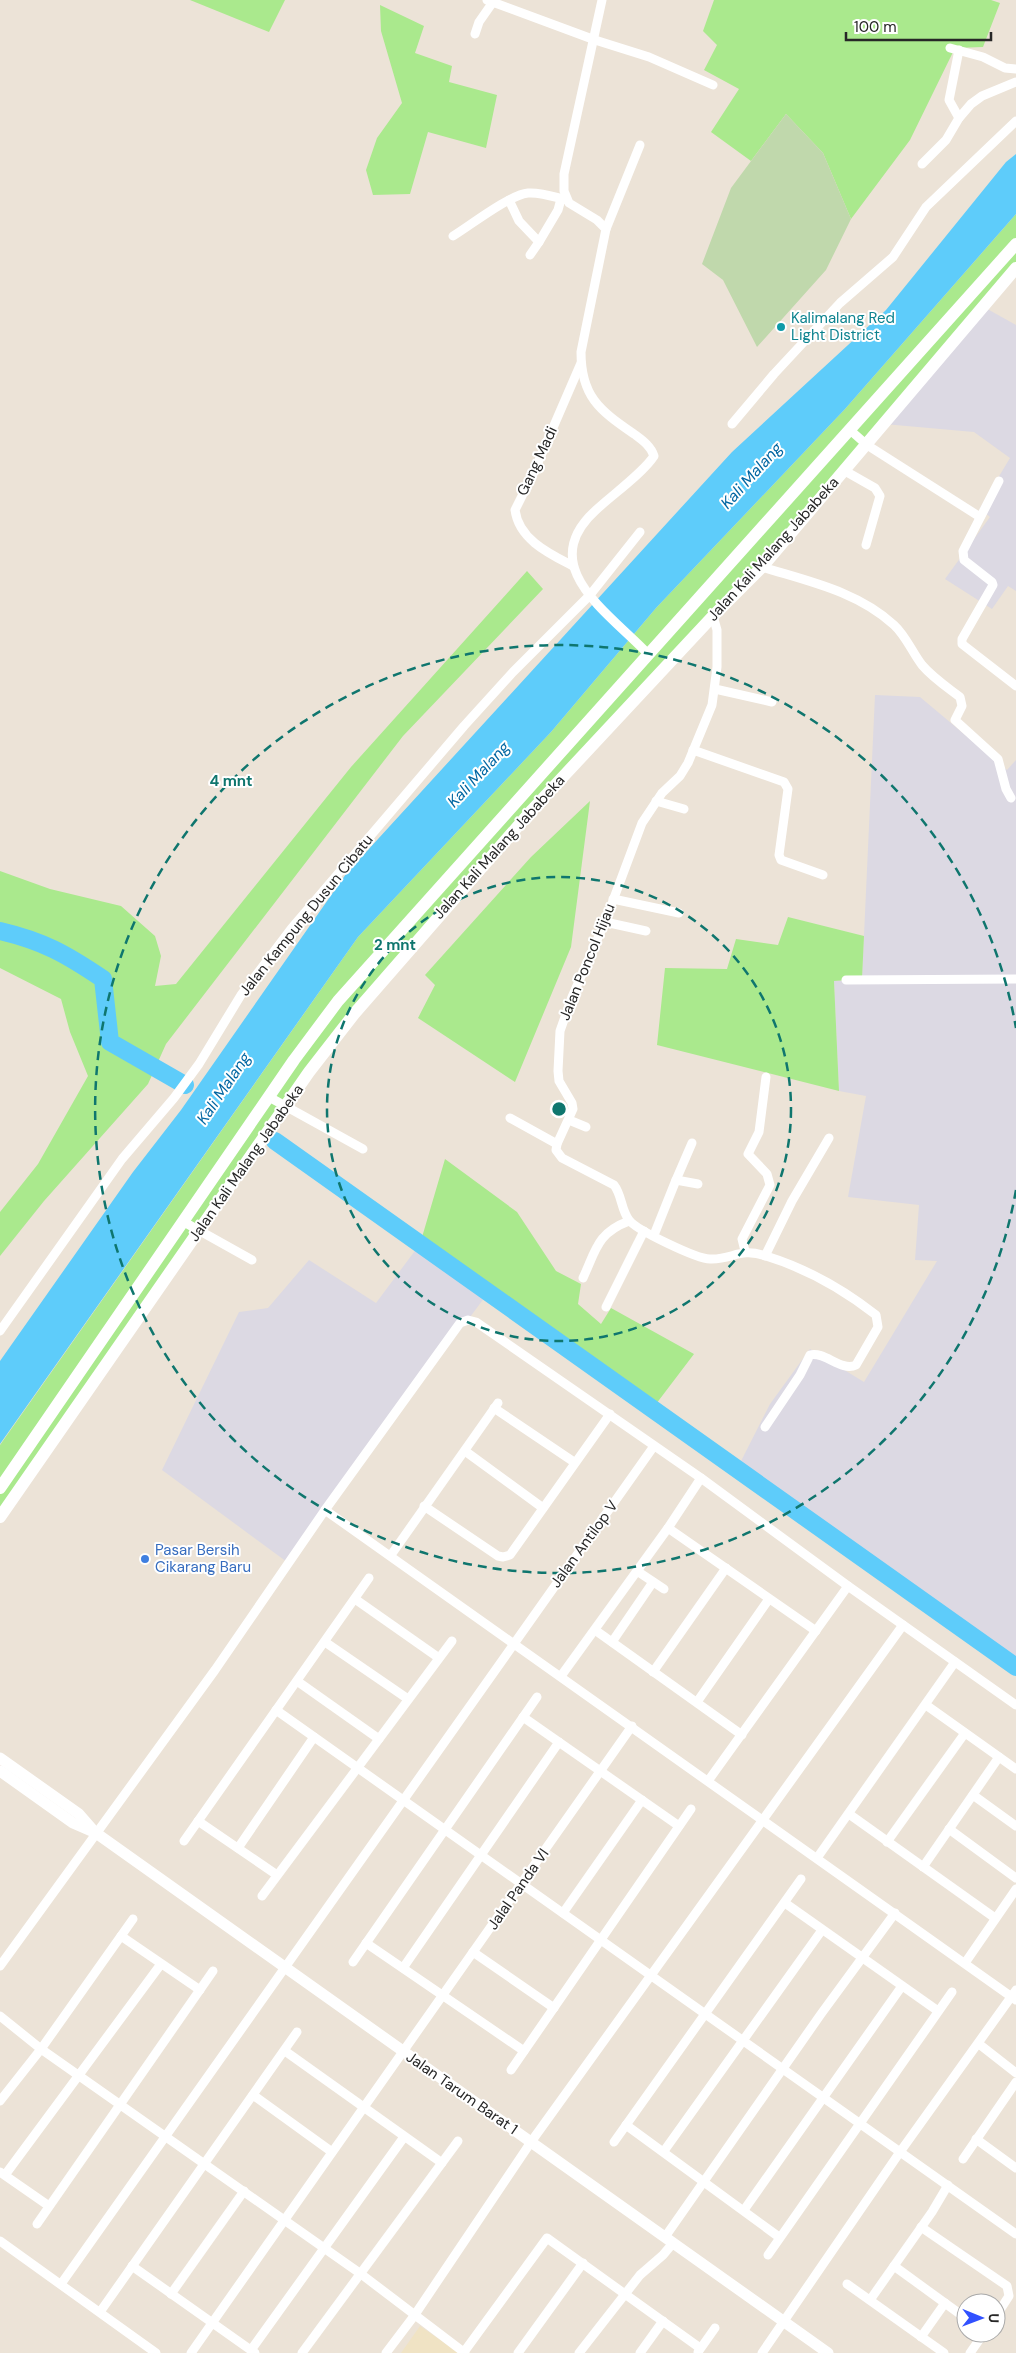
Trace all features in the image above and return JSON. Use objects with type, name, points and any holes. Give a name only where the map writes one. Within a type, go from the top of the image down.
[{"type":"main road","name":"Jalan Kali Malang Jababeka","points":[[0,1488],[266,1102],[338,1001],[491,829],[644,650],[850,430],[1016,244]]},
{"type":"main road","name":"Jalan Kali Malang Jababeka","points":[[0,1517],[282,1111],[354,1014],[572,765],[762,567],[1016,268]]},
{"type":"main road","points":[[491,829],[505,840]]},
{"type":"street","points":[[530,255],[564,199],[564,174],[595,40],[602,0]]},
{"type":"street","points":[[475,34],[490,1],[595,40],[649,57],[713,85]]},
{"type":"street","points":[[959,118],[949,99],[955,49],[983,57],[1005,68],[1016,69]]},
{"type":"street","points":[[922,164],[947,138],[959,118],[981,96],[1016,82]]},
{"type":"street","points":[[732,424],[774,374],[840,303],[893,257],[926,207],[1016,121]]},
{"type":"street","points":[[640,145],[606,230],[581,352],[581,363],[587,390],[596,404],[607,415],[644,442],[654,455],[592,514],[577,531],[571,549],[573,566],[599,608],[644,650]]},
{"type":"street","points":[[454,236],[509,200],[524,194],[534,193],[564,199],[570,205],[598,220],[606,230]]},
{"type":"street","points":[[509,200],[519,221],[538,242]]},
{"type":"street","name":"Gang Madi","points":[[573,566],[533,543],[515,510],[533,474],[581,363]]},
{"type":"street","points":[[850,430],[866,445],[980,517]]},
{"type":"street","points":[[845,470],[875,488],[880,496],[866,545]]},
{"type":"street","points":[[999,481],[963,551],[962,557],[992,582],[993,586],[962,640],[962,644],[1016,686]]},
{"type":"street","name":"Jalan Kampung Dusun Cibatu","points":[[0,1331],[122,1159],[174,1098],[199,1064],[241,995],[291,928],[464,726],[513,672],[590,595],[640,532]]},
{"type":"street","points":[[762,567],[857,598],[893,624],[903,634],[924,666],[936,679],[960,697],[962,706],[955,720],[998,759],[1006,790],[1012,798]]},
{"type":"street","name":"Jalan Poncol Hijau","points":[[557,1144],[573,1109],[572,1103],[560,1081],[558,1071],[560,1031],[605,922],[642,823],[656,801],[680,776],[712,705],[715,689],[717,630],[713,616]]},
{"type":"street","points":[[715,689],[772,702]]},
{"type":"street","points":[[693,750],[784,782],[788,789],[779,856],[781,860],[823,875]]},
{"type":"street","points":[[656,801],[684,809]]},
{"type":"street","points":[[613,899],[679,914]]},
{"type":"street","points":[[605,922],[646,931]]},
{"type":"street","points":[[846,980],[1016,979]]},
{"type":"street","points":[[745,1251],[742,1239],[770,1184],[767,1174],[748,1154],[759,1132],[766,1077]]},
{"type":"street","points":[[266,1102],[363,1149]]},
{"type":"street","points":[[510,1118],[557,1144],[556,1150],[562,1158],[614,1185],[618,1190],[629,1221],[644,1231],[695,1256],[708,1259],[716,1259],[745,1251],[765,1256],[815,1277],[863,1304],[878,1317],[878,1327],[856,1365],[847,1366],[813,1354],[810,1355],[800,1375],[765,1427]]},
{"type":"street","points":[[569,1120],[586,1127]]},
{"type":"street","points":[[765,1256],[792,1201],[829,1138]]},
{"type":"street","points":[[654,1236],[692,1143]]},
{"type":"street","points":[[676,1180],[698,1184]]},
{"type":"street","points":[[583,1278],[598,1243],[605,1234],[613,1227],[629,1221]]},
{"type":"street","points":[[184,1222],[252,1260]]},
{"type":"street","points":[[606,1307],[644,1231]]},
{"type":"street","points":[[0,1966],[215,1670],[326,1510],[460,1323],[464,1321],[476,1322],[610,1414],[1016,1705]]},
{"type":"street","points":[[391,1555],[496,1405],[574,1462]]},
{"type":"street","points":[[424,1506],[503,1557],[510,1555],[574,1462],[610,1414]]},
{"type":"street","name":"Jalan Antilop V","points":[[61,2284],[654,1446]]},
{"type":"street","points":[[465,1451],[543,1508]]},
{"type":"street","points":[[561,1676],[668,1528],[701,1478]]},
{"type":"street","points":[[326,1510],[632,1726],[761,1820],[1014,1996],[900,2152],[762,2353]]},
{"type":"street","points":[[668,1528],[816,1631]]},
{"type":"street","points":[[653,1672],[726,1568]]},
{"type":"street","points":[[637,1571],[664,1589]]},
{"type":"street","points":[[184,1841],[369,1578]]},
{"type":"street","points":[[612,1642],[653,1582]]},
{"type":"street","points":[[708,1781],[848,1586]]},
{"type":"street","points":[[696,1702],[769,1598]]},
{"type":"street","points":[[355,1599],[439,1658]]},
{"type":"street","points":[[386,2353],[414,2316],[531,2142],[903,1625]]},
{"type":"street","points":[[595,1630],[742,1735]]},
{"type":"street","points":[[262,1896],[452,1641]]},
{"type":"street","points":[[325,1642],[408,1700]]},
{"type":"street","points":[[818,1858],[956,1662]]},
{"type":"street","points":[[297,1681],[379,1739]]},
{"type":"street","points":[[353,1962],[537,1697]]},
{"type":"street","points":[[926,1705],[1016,1769]]},
{"type":"street","points":[[276,1710],[1016,2234]]},
{"type":"street","points":[[523,1716],[679,1826]]},
{"type":"street","name":"Jalal Panda VI","points":[[191,2353],[632,1726]]},
{"type":"street","points":[[887,1842],[965,1733]]},
{"type":"street","points":[[238,1848],[314,1737]]},
{"type":"street","points":[[403,1968],[559,1742]]},
{"type":"street","points":[[923,1867],[999,1757]]},
{"type":"street","name":"Jalan Tarum Barat 1","points":[[0,1758],[79,1814],[96,1833]]},
{"type":"street","name":"Jalan Tarum Barat 1","points":[[0,1771],[73,1823],[96,1833],[828,2353]]},
{"type":"street","points":[[973,1795],[1016,1826]]},
{"type":"street","points":[[563,1913],[642,1800]]},
{"type":"street","points":[[511,2070],[691,1809]]},
{"type":"street","points":[[849,1814],[995,1918]]},
{"type":"street","points":[[198,1821],[277,1875]]},
{"type":"street","points":[[949,1829],[1016,1878]]},
{"type":"street","points":[[614,2142],[801,1879]]},
{"type":"street","points":[[965,1963],[1016,1889]]},
{"type":"street","points":[[785,1903],[938,2011]]},
{"type":"street","points":[[580,2353],[640,2275],[663,2255],[669,2240],[704,2182],[895,1913]]},
{"type":"street","points":[[0,2101],[41,2048],[133,1919]]},
{"type":"street","points":[[664,2151],[822,1930]]},
{"type":"street","points":[[121,1936],[200,1990]]},
{"type":"street","points":[[366,1943],[524,2051]]},
{"type":"street","points":[[473,1952],[554,2008]]},
{"type":"street","points":[[49,2206],[3,2173],[80,2075],[160,1964]]},
{"type":"street","points":[[37,2224],[213,1972]]},
{"type":"street","points":[[744,2210],[902,1986]]},
{"type":"street","points":[[768,2255],[952,1992]]},
{"type":"street","points":[[0,2016],[41,2048],[361,2274],[414,2316],[465,2352],[544,2239],[549,2239],[625,2293],[699,2351],[715,2328]]},
{"type":"street","points":[[100,2312],[298,2032]]},
{"type":"street","points":[[979,2044],[1016,2073]]},
{"type":"street","points":[[285,2051],[442,2163]]},
{"type":"street","points":[[963,2159],[1016,2082]]},
{"type":"street","points":[[253,2095],[332,2152]]},
{"type":"street","points":[[626,2125],[779,2237]]},
{"type":"street","points":[[132,2266],[253,2351],[404,2136]]},
{"type":"street","points":[[976,2139],[1016,2168]]},
{"type":"street","points":[[302,2353],[458,2141]]},
{"type":"street","points":[[870,2300],[948,2185]]},
{"type":"street","points":[[172,2294],[244,2191]]},
{"type":"street","points":[[921,2227],[1007,2286],[1009,2296],[1006,2301]]},
{"type":"street","points":[[0,2241],[156,2353]]},
{"type":"street","points":[[518,2353],[583,2263]]},
{"type":"street","points":[[894,2266],[956,2311]]},
{"type":"street","points":[[847,2284],[944,2353]]},
{"type":"street","points":[[921,2337],[945,2303]]},
{"type":"street","points":[[640,2353],[663,2321]]},
{"type":"shaded area","points":[[982,306],[1016,325],[1016,591],[1008,586],[992,609],[945,579],[990,517],[980,508],[1010,458],[974,432],[884,424]]},
{"type":"shaded area","points":[[875,695],[920,697],[1007,770],[1016,760],[1016,1668],[737,1469],[770,1404],[810,1349],[864,1382],[937,1261],[915,1260],[919,1205],[848,1197],[866,1096],[839,1091],[834,981],[862,979]]},
{"type":"shaded area","points":[[420,1244],[488,1293],[287,1562],[162,1470],[239,1312],[268,1308],[309,1260],[376,1303]]},
{"type":"shaded area","points":[[420,2326],[459,2353],[401,2353]]},
{"type":"green space","points":[[190,0],[285,0],[269,32]]},
{"type":"green space","points":[[714,0],[991,0],[1000,3],[983,47],[955,48],[910,140],[851,219],[823,153],[786,114],[751,161],[711,132],[739,89],[704,70],[717,45],[703,31]]},
{"type":"green space","points":[[380,5],[424,26],[415,53],[452,66],[449,82],[497,95],[486,148],[428,132],[410,194],[373,195],[366,170],[377,138],[402,103],[381,31]]},
{"type":"green space","points":[[786,114],[823,153],[851,219],[826,270],[757,347],[723,280],[702,264],[731,188]]},
{"type":"green space","points":[[1016,214],[1016,269],[907,397],[354,1014],[0,1517],[0,1445],[358,937],[551,732],[656,608],[845,409]]},
{"type":"green space","points":[[527,571],[543,589],[403,736],[166,1044],[148,1084],[44,1201],[0,1256],[0,1212],[38,1164],[88,1076],[70,1032],[61,999],[0,968],[0,871],[50,889],[121,906],[155,936],[161,956],[155,986],[176,984],[351,767]]},
{"type":"green space","points":[[590,801],[571,947],[515,1082],[418,1018],[435,985],[425,975],[531,857]]},
{"type":"green space","points":[[788,917],[864,936],[862,979],[834,981],[839,1091],[657,1045],[665,968],[727,969],[736,939],[778,945]]},
{"type":"green space","points":[[445,1159],[517,1212],[556,1271],[581,1284],[578,1304],[601,1324],[611,1308],[694,1354],[653,1408],[420,1244]]},
{"type":"water","name":"Kali Malang","points":[[1016,154],[1016,214],[845,409],[656,608],[551,732],[358,937],[0,1444],[0,1361],[133,1172],[181,1110],[346,874],[732,452],[886,310],[1006,162]]},
{"type":"waterway","points":[[0,931],[29,939],[54,949],[103,979],[110,1042],[185,1085]]},
{"type":"waterway","points":[[275,1141],[1016,1667]]},
{"type":"place","name":"Kalimalang Red Light District","points":[[781,327]]},
{"type":"place","name":"Pasar Bersih Cikarang Baru","points":[[145,1559]]}]
